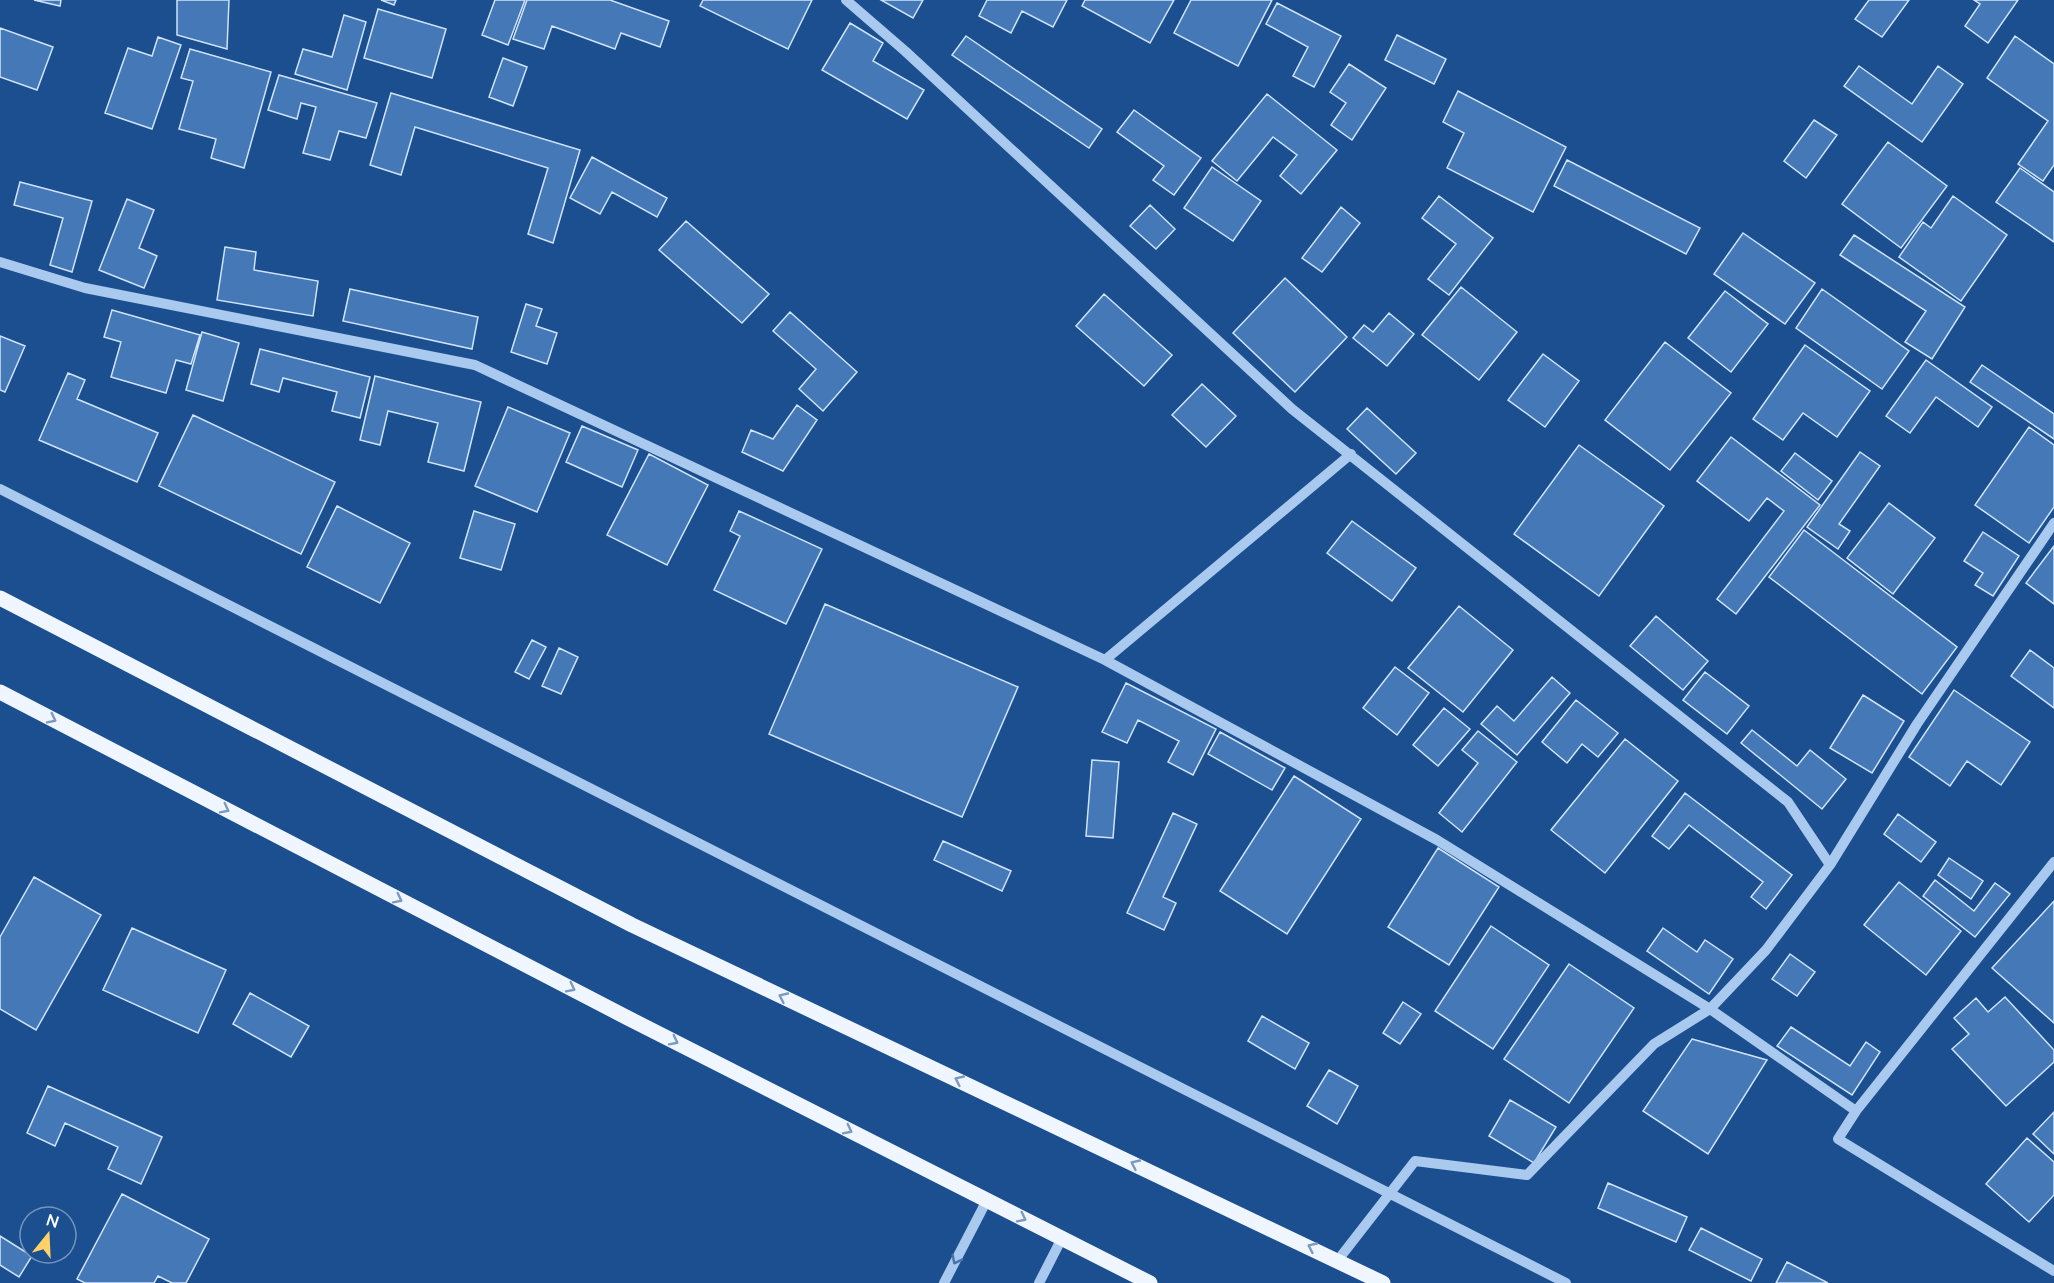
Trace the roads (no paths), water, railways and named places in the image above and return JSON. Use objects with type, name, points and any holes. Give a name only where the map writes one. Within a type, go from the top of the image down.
[{"type":"main road","points":[[0,598],[632,925],[1383,1283]]},
{"type":"main road","points":[[0,692],[612,1009],[1150,1283]]},
{"type":"street","points":[[846,0],[1292,408],[1788,802],[1830,865]]},
{"type":"street","points":[[0,262],[85,288],[476,365],[1105,660],[1437,840],[1710,1010],[1856,1112]]},
{"type":"street","points":[[1105,660],[1351,454]]},
{"type":"street","points":[[0,489],[1566,1283]]},
{"type":"street","points":[[1338,1260],[1415,1161],[1527,1175],[1654,1044],[1710,1010],[1766,950],[1830,865],[1917,724],[2054,523]]},
{"type":"street","points":[[2054,862],[1856,1112],[1838,1139],[2054,1271]]},
{"type":"street","points":[[944,1283],[987,1200]]},
{"type":"street","points":[[1039,1283],[1062,1238]]}]
